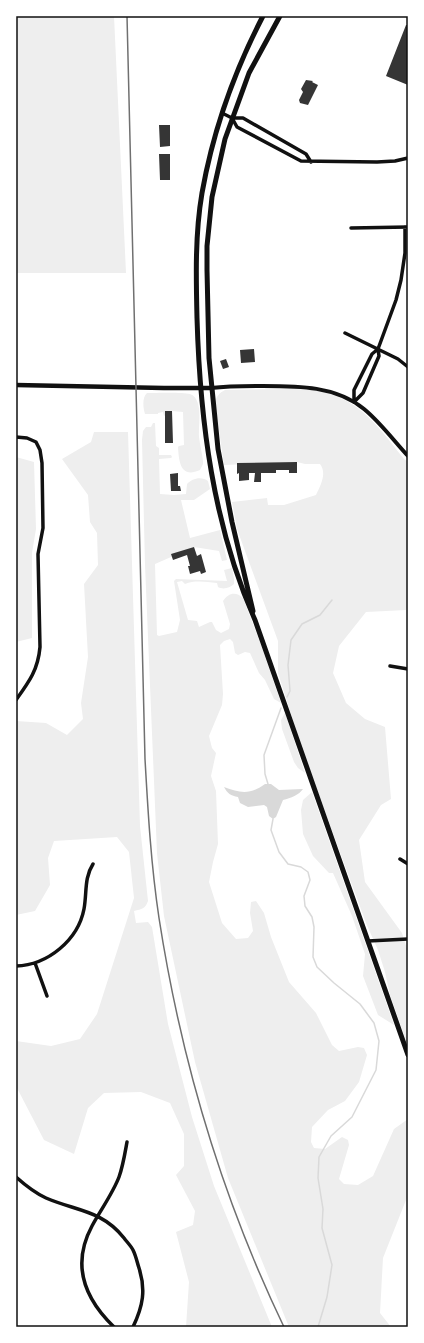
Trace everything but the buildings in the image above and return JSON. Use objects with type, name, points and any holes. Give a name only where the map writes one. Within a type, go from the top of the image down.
[{"type":"main road","points":[[263,16],[243,58],[222,114],[202,193],[198,235],[196,293],[200,388],[208,452],[222,526],[236,574],[255,620],[408,1055]]},
{"type":"main road","points":[[255,620],[218,449],[209,358],[207,270],[208,230],[216,178],[223,146],[232,118],[249,73],[280,16]]},
{"type":"main road","points":[[16,385],[211,388]]},
{"type":"street","points":[[222,114],[232,118],[243,118],[306,154],[311,162]]},
{"type":"street","points":[[232,118],[238,127],[301,161],[377,162],[396,161],[408,158]]},
{"type":"street","points":[[351,228],[407,227],[401,280],[396,300],[378,350],[379,356],[363,393],[354,402]]},
{"type":"street","points":[[345,333],[398,359],[408,367]]},
{"type":"street","points":[[354,402],[354,390],[372,354],[378,350]]},
{"type":"street","points":[[211,388],[244,386],[310,388],[330,391],[354,402],[374,418],[408,456]]},
{"type":"street","points":[[16,437],[27,438],[36,442],[40,450],[42,463],[43,528],[38,554],[39,659],[29,682],[16,700]]},
{"type":"street","points":[[390,666],[408,669]]},
{"type":"street","points":[[400,859],[408,864]]},
{"type":"street","points":[[16,966],[35,963],[58,951],[74,934],[84,910],[88,872],[93,864]]},
{"type":"street","points":[[368,942],[408,939]]},
{"type":"street","points":[[35,963],[47,996]]},
{"type":"street","points":[[114,1327],[98,1310],[84,1284],[82,1276],[82,1257],[86,1238],[119,1177],[128,1142]]},
{"type":"street","points":[[16,1177],[28,1188],[46,1198],[80,1208],[97,1216],[117,1229],[133,1250],[141,1274],[144,1294],[139,1314],[133,1327]]},
{"type":"shaded area","points":[[16,16],[114,16],[126,273],[16,273]]},
{"type":"shaded area","points":[[225,390],[310,390],[325,393],[353,405],[372,420],[408,462],[408,606],[406,610],[366,612],[339,646],[333,673],[346,703],[365,719],[385,727],[391,799],[381,805],[359,840],[365,882],[402,933],[408,952],[408,1046],[390,995],[378,950],[366,923],[302,749],[278,673],[278,641],[237,529],[232,502],[267,498],[268,505],[284,505],[316,495],[320,487],[323,471],[320,464],[305,464],[297,462],[224,465],[215,402],[218,395]]},
{"type":"shaded area","points":[[147,393],[187,393],[194,397],[197,401],[199,407],[199,437],[203,461],[200,470],[188,472],[180,463],[178,447],[184,445],[183,412],[172,411],[164,416],[163,412],[158,414],[145,414],[143,406],[145,395]]},
{"type":"shaded area","points":[[153,423],[155,423],[156,446],[159,448],[159,455],[171,455],[172,457],[159,459],[160,494],[186,494],[187,484],[192,480],[197,478],[206,479],[210,489],[194,500],[181,500],[190,538],[220,530],[227,560],[222,561],[219,551],[194,547],[155,564],[157,635],[159,636],[177,632],[180,620],[174,581],[176,579],[227,581],[224,570],[232,568],[234,584],[231,587],[218,587],[217,583],[197,582],[185,584],[182,581],[177,582],[188,620],[197,621],[199,627],[212,622],[216,630],[221,633],[229,629],[230,624],[223,601],[227,596],[232,594],[238,594],[243,598],[281,703],[274,699],[265,680],[259,673],[250,653],[245,652],[238,655],[235,653],[233,642],[230,639],[224,641],[220,645],[223,694],[222,705],[209,736],[212,748],[216,753],[211,776],[216,791],[218,844],[209,882],[222,923],[236,939],[248,938],[253,931],[250,913],[251,902],[256,901],[264,913],[271,937],[289,982],[316,1013],[332,1045],[339,1051],[358,1047],[364,1048],[367,1055],[359,1082],[345,1101],[328,1110],[312,1127],[311,1142],[314,1148],[325,1149],[342,1137],[348,1140],[349,1145],[339,1179],[344,1184],[358,1185],[373,1176],[394,1129],[408,1119],[408,1195],[383,1258],[380,1313],[391,1327],[289,1327],[228,1178],[195,1062],[164,916],[157,853],[145,565],[142,440],[143,431],[146,427],[151,427]]},
{"type":"shaded area","points":[[94,432],[128,432],[140,826],[148,901],[146,906],[134,911],[136,923],[148,922],[152,927],[168,1024],[192,1117],[214,1186],[272,1327],[186,1327],[189,1282],[176,1232],[193,1225],[195,1211],[176,1175],[184,1166],[184,1134],[170,1103],[141,1092],[104,1093],[88,1108],[74,1154],[44,1140],[17,1088],[16,1041],[51,1046],[80,1039],[97,1014],[134,898],[129,852],[117,837],[54,841],[48,858],[50,885],[35,911],[16,915],[16,721],[46,723],[67,735],[83,719],[81,703],[88,657],[84,584],[98,565],[97,533],[90,522],[88,495],[62,459],[91,442]]},
{"type":"shaded area","points":[[16,457],[34,462],[36,529],[32,553],[32,638],[16,642]]},
{"type":"shaded area","points":[[285,713],[305,773],[298,768],[294,762],[282,729],[281,720]]},
{"type":"shaded area","points":[[265,784],[271,784],[279,790],[303,789],[294,796],[283,800],[276,817],[273,819],[269,816],[267,807],[264,805],[248,807],[240,803],[238,797],[230,794],[224,787],[235,791],[245,792],[260,788]]},
{"type":"shaded area","points":[[312,792],[394,1025],[378,1015],[363,976],[365,954],[352,916],[333,873],[329,873],[313,856],[303,834],[301,810],[303,800]]},
{"type":"waterway","points":[[287,697],[290,691],[288,665],[291,640],[302,624],[320,615],[332,600]]},
{"type":"waterway","points":[[268,784],[265,774],[264,755],[281,708]]},
{"type":"waterway","points":[[273,819],[271,830],[279,852],[288,864],[301,867],[308,872],[310,880],[304,896],[305,906],[312,917],[314,927],[313,957],[317,967],[360,1004],[374,1023],[379,1041],[376,1070],[352,1117],[331,1136],[319,1157],[318,1178],[323,1209],[322,1228],[332,1265],[327,1297],[318,1327]]},
{"type":"railway","points":[[127,16],[145,759],[150,838],[156,898],[168,971],[179,1024],[206,1127],[241,1229],[284,1327]]}]
